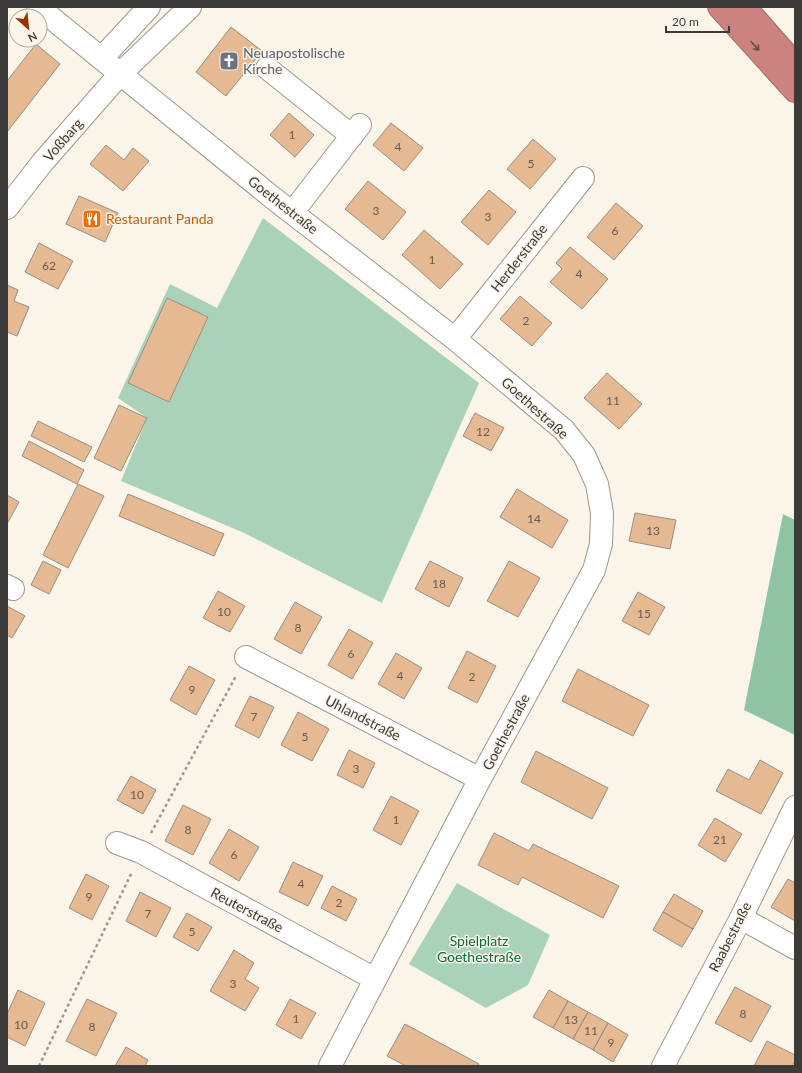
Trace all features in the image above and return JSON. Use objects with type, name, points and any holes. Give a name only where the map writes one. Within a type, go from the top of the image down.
[{"type":"highway","points":[[719,7],[795,92]]},
{"type":"highway","points":[[745,7],[795,64]]},
{"type":"street","name":"Goethestraße","points":[[38,7],[292,213],[455,339],[564,430],[584,455],[597,484],[602,513],[601,544],[594,570],[480,779],[330,1066]]},
{"type":"street","points":[[102,58],[149,7]]},
{"type":"street","name":"Voßbarg","points":[[7,208],[42,163],[120,74],[190,7]]},
{"type":"street","points":[[267,68],[356,130],[292,213]]},
{"type":"street","name":"Herderstraße","points":[[455,339],[583,178]]},
{"type":"street","name":"Uhlandstraße","points":[[246,657],[480,779]]},
{"type":"street","name":"Raabestraße","points":[[669,1064],[795,807]]},
{"type":"street","name":"Reuterstraße","points":[[117,843],[141,852],[375,979]]},
{"type":"street","points":[[741,918],[795,948]]},
{"type":"green space","points":[[263,218],[479,383],[382,603],[242,532],[121,481],[147,418],[118,398],[170,284],[217,308]]},
{"type":"green space","points":[[783,514],[795,520],[795,735],[744,710]]},
{"type":"green space","name":"Spielplatz Goethestraße","points":[[457,883],[550,935],[528,985],[486,1008],[409,964]]},
{"type":"building","name":"Neuapostolische Kirche","points":[[231,27],[262,51],[226,96],[196,72]]},
{"type":"building","points":[[33,48],[41,48],[60,64],[7,132],[7,81]]},
{"type":"building","points":[[289,113],[314,135],[295,157],[270,135]]},
{"type":"building","points":[[391,123],[423,148],[404,171],[373,145]]},
{"type":"building","points":[[533,139],[556,159],[530,189],[507,169]]},
{"type":"building","points":[[106,145],[124,160],[133,148],[149,161],[123,191],[90,164]]},
{"type":"building","points":[[368,181],[406,212],[383,240],[345,209]]},
{"type":"building","points":[[489,190],[516,212],[488,245],[461,222]]},
{"type":"building","name":"Restaurant Panda","points":[[79,196],[118,213],[105,242],[66,224]]},
{"type":"building","points":[[616,203],[643,226],[614,260],[587,237]]},
{"type":"building","points":[[424,230],[463,264],[440,289],[402,255]]},
{"type":"building","points":[[39,243],[73,261],[58,289],[25,272]]},
{"type":"building","points":[[570,247],[608,279],[582,309],[550,282],[562,269],[556,263]]},
{"type":"building","points":[[7,285],[18,290],[14,301],[29,307],[17,336],[7,332]]},
{"type":"building","points":[[520,296],[552,323],[532,346],[500,319]]},
{"type":"building","points":[[167,298],[208,317],[169,402],[128,383]]},
{"type":"building","points":[[607,373],[642,404],[619,429],[584,398]]},
{"type":"building","points":[[119,405],[147,418],[121,471],[94,458]]},
{"type":"building","points":[[475,413],[504,428],[491,451],[463,436]]},
{"type":"building","points":[[38,421],[92,447],[84,462],[31,436]]},
{"type":"building","points":[[29,441],[84,470],[77,484],[22,456]]},
{"type":"building","points":[[78,484],[104,496],[68,568],[43,555]]},
{"type":"building","points":[[517,489],[568,520],[552,548],[500,517]]},
{"type":"building","points":[[128,494],[224,534],[214,556],[119,516]]},
{"type":"building","points":[[7,495],[19,502],[7,524]]},
{"type":"building","points":[[635,513],[676,520],[670,549],[629,541]]},
{"type":"building","points":[[43,561],[61,570],[49,594],[31,585]]},
{"type":"building","points":[[430,561],[463,578],[449,607],[415,589]]},
{"type":"building","points":[[509,561],[540,578],[518,617],[487,601]]},
{"type":"building","points":[[218,591],[245,606],[230,632],[203,618]]},
{"type":"building","points":[[638,592],[665,607],[649,635],[622,621]]},
{"type":"building","points":[[295,602],[322,617],[301,654],[274,639]]},
{"type":"building","points":[[7,606],[25,616],[12,638],[7,635]]},
{"type":"building","points":[[349,629],[373,643],[352,679],[328,665]]},
{"type":"building","points":[[467,651],[496,666],[477,703],[448,688]]},
{"type":"building","points":[[396,653],[422,668],[404,699],[378,684]]},
{"type":"building","points":[[189,666],[215,680],[196,715],[170,700]]},
{"type":"building","points":[[578,669],[649,705],[633,736],[562,701]]},
{"type":"building","points":[[250,696],[274,707],[259,738],[235,726]]},
{"type":"building","points":[[298,712],[329,729],[312,761],[281,745]]},
{"type":"building","points":[[349,750],[375,763],[363,788],[337,775]]},
{"type":"building","points":[[536,751],[608,788],[592,819],[521,782]]},
{"type":"building","points":[[760,760],[783,773],[761,814],[716,791],[728,769],[749,780]]},
{"type":"building","points":[[131,776],[156,790],[143,814],[117,800]]},
{"type":"building","points":[[391,796],[419,811],[401,845],[373,830]]},
{"type":"building","points":[[183,805],[211,819],[193,855],[165,841]]},
{"type":"building","points":[[715,818],[742,834],[725,862],[698,845]]},
{"type":"building","points":[[229,829],[259,847],[239,881],[209,863]]},
{"type":"building","points":[[494,833],[529,851],[533,844],[619,886],[603,918],[522,877],[518,885],[478,865]]},
{"type":"building","points":[[293,862],[323,876],[308,906],[279,892]]},
{"type":"building","points":[[86,874],[109,886],[92,920],[69,908]]},
{"type":"building","points":[[788,879],[795,883],[795,921],[771,907]]},
{"type":"building","points":[[332,886],[357,899],[346,921],[321,908]]},
{"type":"building","points":[[140,892],[171,908],[156,937],[126,921]]},
{"type":"building","points":[[674,894],[703,911],[693,929],[663,912]]},
{"type":"building","points":[[663,912],[693,929],[682,947],[653,930]]},
{"type":"building","points":[[187,913],[212,927],[198,951],[173,937]]},
{"type":"building","points":[[234,950],[254,963],[245,979],[259,988],[245,1011],[210,991]]},
{"type":"building","points":[[735,987],[771,1006],[751,1042],[715,1023]]},
{"type":"building","points":[[18,990],[45,1003],[25,1046],[7,1037],[7,1014]]},
{"type":"building","points":[[549,990],[568,1001],[553,1028],[533,1017]]},
{"type":"building","points":[[87,999],[117,1013],[96,1056],[66,1041]]},
{"type":"building","points":[[290,999],[316,1013],[301,1039],[276,1025]]},
{"type":"building","points":[[568,1001],[588,1012],[573,1039],[553,1028]]},
{"type":"building","points":[[588,1012],[608,1023],[593,1050],[573,1039]]},
{"type":"building","points":[[608,1023],[628,1035],[613,1062],[593,1050]]},
{"type":"building","points":[[405,1024],[479,1064],[478,1066],[406,1066],[387,1056]]},
{"type":"building","points":[[767,1041],[795,1055],[795,1061],[792,1066],[754,1066]]},
{"type":"building","points":[[126,1047],[148,1060],[145,1066],[115,1066]]},
{"type":"place","name":"Neuapostolische Kirche","points":[[229,61]]},
{"type":"place","name":"Restaurant Panda","points":[[92,219]]}]
